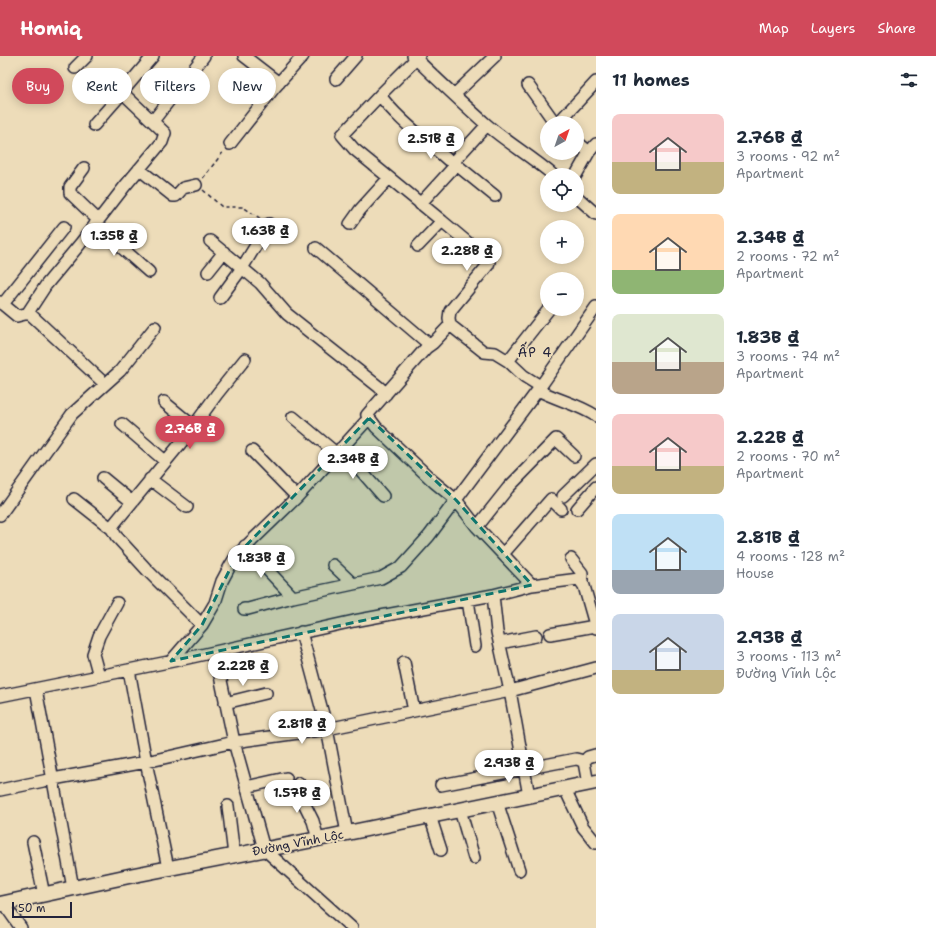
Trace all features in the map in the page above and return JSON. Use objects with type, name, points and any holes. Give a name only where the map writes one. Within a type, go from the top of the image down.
[{"type":"main road","name":"Đường Vĩnh Lộc","points":[[2,904],[168,868],[592,783]]},
{"type":"street","points":[[75,68],[87,56]]},
{"type":"street","points":[[132,81],[153,56]]},
{"type":"street","points":[[152,121],[204,56]]},
{"type":"street","points":[[244,56],[279,83]]},
{"type":"street","points":[[336,79],[356,56]]},
{"type":"street","points":[[454,95],[495,56]]},
{"type":"street","points":[[545,168],[533,158],[510,144],[487,125],[416,57],[342,135],[354,148],[489,262],[488,266],[467,289],[450,311],[450,325],[484,352],[495,353],[508,361],[552,398],[570,402],[594,411]]},
{"type":"street","points":[[230,144],[297,58]]},
{"type":"street","points":[[564,116],[596,82]]},
{"type":"street","points":[[528,85],[550,116]]},
{"type":"street","points":[[380,95],[386,104],[448,160],[453,162],[495,196]]},
{"type":"street","points":[[26,314],[46,285],[162,142],[165,133],[132,102]]},
{"type":"street","points":[[94,125],[113,104]]},
{"type":"street","points":[[420,204],[452,169],[453,162],[487,125]]},
{"type":"street","points":[[580,168],[592,148]]},
{"type":"street","points":[[84,168],[70,187],[70,193],[148,272]]},
{"type":"street","points":[[139,169],[173,196],[176,196],[183,188],[196,185]]},
{"type":"street","points":[[350,224],[360,210],[389,178]]},
{"type":"street","points":[[584,203],[596,214]]},
{"type":"street","points":[[418,246],[442,221]]},
{"type":"street","points":[[220,298],[242,268],[269,224]]},
{"type":"street","points":[[64,227],[1,303],[17,316],[29,313],[105,384]]},
{"type":"street","points":[[210,241],[260,283],[287,314],[386,394]]},
{"type":"street","points":[[316,248],[430,345]]},
{"type":"street","points":[[208,272],[224,252]]},
{"type":"street","points":[[244,609],[248,610],[293,597],[381,578],[401,567],[430,536],[539,388],[596,307]]},
{"type":"street","points":[[508,361],[543,316]]},
{"type":"street","points":[[450,325],[367,415],[381,432],[434,482],[456,500],[477,527],[532,585]]},
{"type":"street","points":[[0,515],[72,414],[120,371],[155,327]]},
{"type":"street","points":[[112,529],[114,524],[245,360]]},
{"type":"street","points":[[164,402],[193,426]]},
{"type":"street","points":[[293,417],[338,451],[383,496]]},
{"type":"street","points":[[171,661],[202,625],[215,603],[222,581],[230,566],[245,546],[268,526],[369,418]]},
{"type":"street","points":[[122,424],[165,461]]},
{"type":"street","points":[[477,527],[508,488],[556,439],[574,456]]},
{"type":"street","points":[[252,451],[297,496]]},
{"type":"street","points":[[563,496],[596,464]]},
{"type":"street","points":[[103,478],[132,502]]},
{"type":"street","points":[[150,479],[187,507]]},
{"type":"street","points":[[577,509],[596,487]]},
{"type":"street","points":[[74,499],[112,529],[116,536],[143,565],[202,625]]},
{"type":"street","points":[[503,554],[551,499],[561,509]]},
{"type":"street","points":[[245,546],[293,597]]},
{"type":"street","points":[[550,634],[596,627],[582,583],[582,573],[571,559]]},
{"type":"street","points":[[333,565],[353,584]]},
{"type":"street","points":[[0,696],[215,652],[354,621],[493,595],[532,585],[579,579],[582,583]]},
{"type":"street","points":[[493,595],[500,644],[529,796]]},
{"type":"street","points":[[468,600],[475,646]]},
{"type":"street","points":[[99,676],[93,654],[98,636],[117,603]]},
{"type":"street","points":[[301,632],[327,730],[346,833]]},
{"type":"street","points":[[500,644],[536,636]]},
{"type":"street","points":[[215,652],[234,742],[264,849],[352,928]]},
{"type":"street","points":[[404,662],[414,711]]},
{"type":"street","points":[[0,790],[146,762],[234,742],[327,730],[510,691],[596,668]]},
{"type":"street","points":[[129,670],[168,868]]},
{"type":"street","points":[[36,689],[73,888]]},
{"type":"street","points":[[225,703],[266,693]]},
{"type":"street","points":[[584,762],[588,757],[595,755]]},
{"type":"street","points":[[441,785],[576,759],[584,762],[592,783]]},
{"type":"street","points":[[246,787],[286,778]]},
{"type":"street","points":[[299,783],[305,805],[313,821],[318,839]]},
{"type":"street","points":[[565,789],[583,828],[596,843]]},
{"type":"street","points":[[497,802],[519,870]]},
{"type":"street","points":[[228,806],[234,855]]},
{"type":"street","points":[[460,810],[474,858]]},
{"type":"street","points":[[430,816],[441,850]]},
{"type":"street","points":[[33,842],[44,895]]},
{"type":"street","points":[[2,904],[21,928]]},
{"type":"path","points":[[230,144],[196,185],[222,207],[243,207],[269,224]]},
{"type":"highlighted area","points":[[369,418],[456,500],[532,585],[171,661],[202,625],[237,555]]},
{"type":"district","name":"ẤP 4","points":[[535,352]]}]
